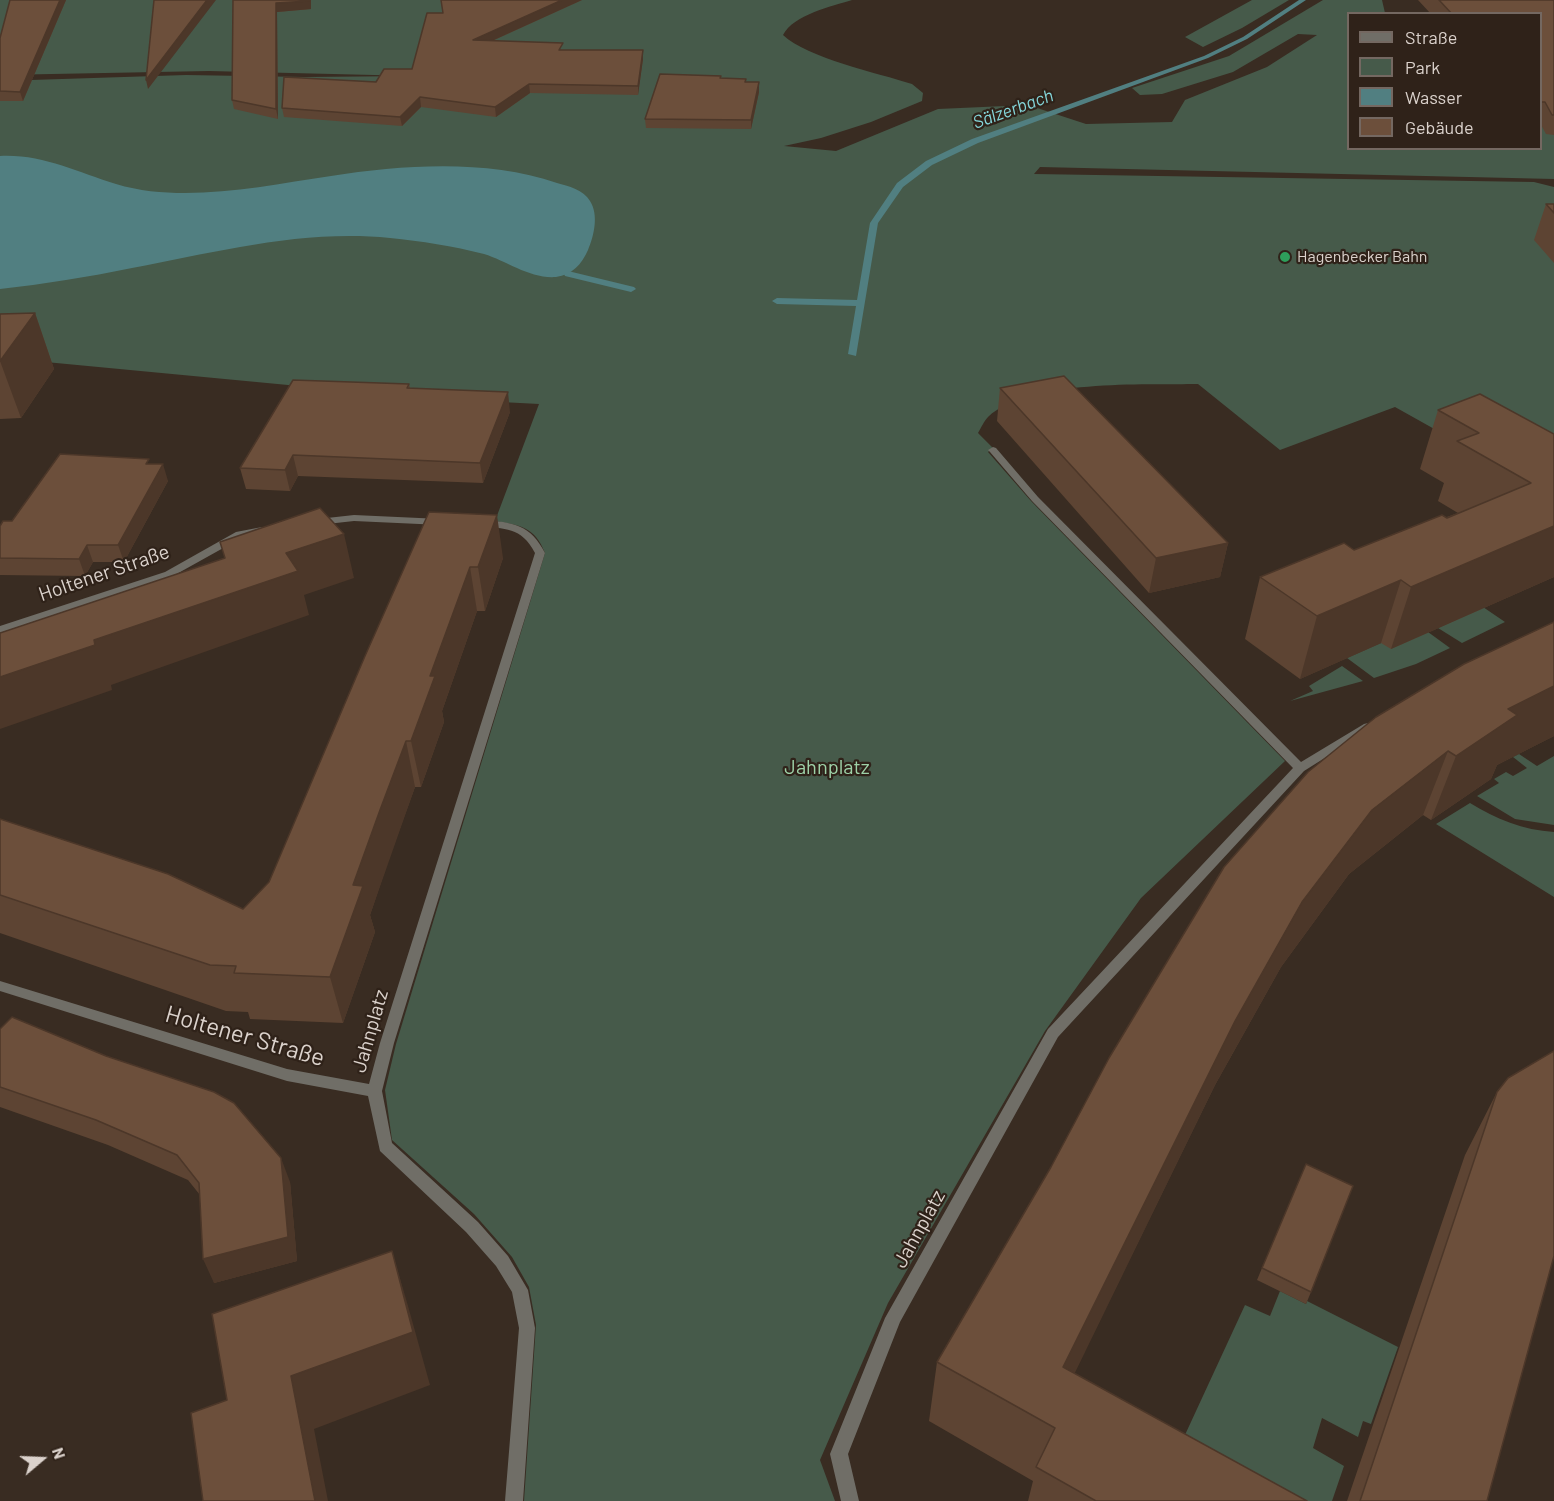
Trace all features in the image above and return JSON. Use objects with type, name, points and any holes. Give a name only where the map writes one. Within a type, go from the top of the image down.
[{"type":"street","points":[[993,450],[1035,499],[1300,768]]},
{"type":"street","name":"Jahnplatz","points":[[303,524],[354,518],[463,522],[516,527],[533,538],[540,553],[387,1043],[375,1091],[385,1146],[472,1227],[502,1261],[520,1290],[527,1328],[514,1501]]},
{"type":"street","name":"Holtener Straße","points":[[0,630],[170,574],[240,534],[271,529]]},
{"type":"street","name":"Jahnplatz","points":[[850,1501],[839,1454],[893,1318],[1053,1033],[1300,768],[1378,721]]},
{"type":"street","name":"Holtener Straße","points":[[0,987],[287,1076],[375,1091]]},
{"type":"green space","points":[[0,0],[852,0],[824,8],[804,17],[788,28],[783,35],[808,51],[912,84],[923,93],[922,101],[871,122],[821,138],[784,146],[836,151],[938,109],[1028,105],[1086,124],[1172,122],[1185,100],[1267,67],[1317,35],[1298,34],[1233,72],[1162,94],[1140,95],[1132,88],[1229,56],[1323,0],[1382,0],[1385,12],[1347,12],[1347,150],[1542,150],[1542,101],[1554,109],[1554,179],[1040,167],[1034,174],[1534,182],[1554,187],[1554,496],[1395,407],[1280,450],[1198,384],[1119,385],[1058,390],[1030,396],[1006,405],[985,420],[978,433],[993,448],[988,452],[1031,501],[1285,761],[1141,898],[1045,1031],[888,1303],[820,1460],[835,1501],[524,1501],[536,1325],[529,1287],[512,1257],[474,1214],[392,1140],[385,1090],[396,1044],[545,553],[541,544],[526,529],[495,521],[539,404],[425,398],[14,359],[0,360],[0,81],[186,75],[415,76],[209,71],[0,75]]},
{"type":"green space","points":[[1252,0],[1289,0],[1242,28],[1203,47],[1185,37]]},
{"type":"green space","points":[[1483,607],[1505,622],[1462,643],[1438,628]]},
{"type":"green space","points":[[1428,632],[1450,648],[1416,664],[1374,678],[1347,658],[1381,643]]},
{"type":"green space","points":[[1342,666],[1363,681],[1290,701],[1313,691],[1309,686]]},
{"type":"green space","points":[[1519,754],[1537,766],[1554,756],[1554,825],[1515,819],[1477,796],[1499,783],[1494,779],[1506,772],[1513,776],[1527,768],[1513,757]]},
{"type":"green space","points":[[1470,803],[1510,823],[1554,832],[1554,897],[1436,824]]},
{"type":"green space","points":[[1280,1291],[1306,1304],[1307,1301],[1398,1347],[1371,1424],[1363,1421],[1358,1437],[1322,1418],[1313,1448],[1344,1466],[1332,1501],[1238,1501],[1160,1489],[1245,1305],[1270,1316]]},
{"type":"water","points":[[0,156],[31,158],[125,186],[176,193],[240,189],[387,169],[445,166],[502,170],[530,175],[580,191],[593,207],[595,226],[583,260],[572,271],[556,277],[537,275],[484,254],[437,244],[357,236],[293,239],[82,277],[0,289]]},
{"type":"building","points":[[10,0],[60,0],[20,92],[0,91],[0,38]]},
{"type":"building","points":[[154,0],[207,0],[146,80]]},
{"type":"building","points":[[233,0],[309,0],[276,3],[276,109],[232,100]]},
{"type":"building","points":[[441,0],[562,0],[473,40],[563,43],[559,50],[643,50],[638,86],[529,84],[495,107],[420,97],[400,117],[282,108],[284,77],[376,82],[384,69],[412,69],[427,13],[443,13]]},
{"type":"building","points":[[1439,0],[1554,0],[1554,115],[1545,102],[1542,102],[1542,12],[1450,12]]},
{"type":"building","points":[[660,74],[721,76],[720,78],[759,82],[751,120],[645,119]]},
{"type":"building","points":[[1546,204],[1554,204],[1554,213]]},
{"type":"building","points":[[35,313],[0,361],[0,314]]},
{"type":"building","points":[[1064,376],[1228,543],[1156,558],[1000,388]]},
{"type":"building","points":[[293,380],[409,384],[407,388],[508,392],[480,463],[293,455],[285,470],[240,468]]},
{"type":"building","points":[[1480,394],[1554,434],[1554,526],[1411,587],[1401,580],[1317,616],[1260,577],[1344,543],[1354,550],[1442,515],[1447,518],[1531,483],[1457,441],[1479,433],[1438,410]]},
{"type":"building","points":[[60,454],[149,459],[146,464],[163,464],[118,545],[87,545],[79,559],[0,558],[0,526],[3,521],[12,521]]},
{"type":"building","points":[[320,508],[344,534],[286,553],[298,571],[94,640],[95,645],[0,677],[0,633],[225,558],[220,542]]},
{"type":"building","points":[[429,512],[497,515],[478,567],[470,567],[430,676],[435,676],[411,741],[406,741],[380,810],[353,885],[363,886],[330,977],[234,973],[236,966],[210,965],[0,895],[0,819],[168,874],[243,909],[269,882]]},
{"type":"building","points":[[1554,622],[1554,686],[1508,709],[1517,715],[1456,756],[1448,751],[1372,810],[1302,902],[1235,1021],[1063,1367],[1307,1501],[1096,1501],[1036,1467],[1055,1428],[937,1362],[1051,1167],[1109,1058],[1224,867],[1308,772],[1376,717],[1464,664]]},
{"type":"building","points":[[12,1017],[106,1056],[214,1092],[234,1103],[281,1158],[288,1237],[203,1259],[199,1183],[177,1155],[96,1120],[0,1087],[0,1029]]},
{"type":"building","points":[[1554,1051],[1554,1256],[1487,1501],[1360,1501],[1497,1092],[1508,1078]]},
{"type":"building","points":[[1306,1164],[1353,1186],[1311,1292],[1262,1268]]},
{"type":"building","points":[[392,1251],[413,1332],[291,1376],[315,1501],[203,1501],[191,1413],[227,1400],[212,1314]]},
{"type":"waterway","name":"Sälzerbach","points":[[861,303],[874,223],[900,185],[929,163],[975,141],[1206,57],[1245,38],[1303,0]]},
{"type":"waterway","points":[[568,274],[631,289]]},
{"type":"waterway","points":[[777,301],[861,303]]},
{"type":"waterway","name":"Sälzerbach","points":[[853,354],[861,303]]},
{"type":"place","name":"Hagenbecker Bahn","points":[[1285,257]]}]
